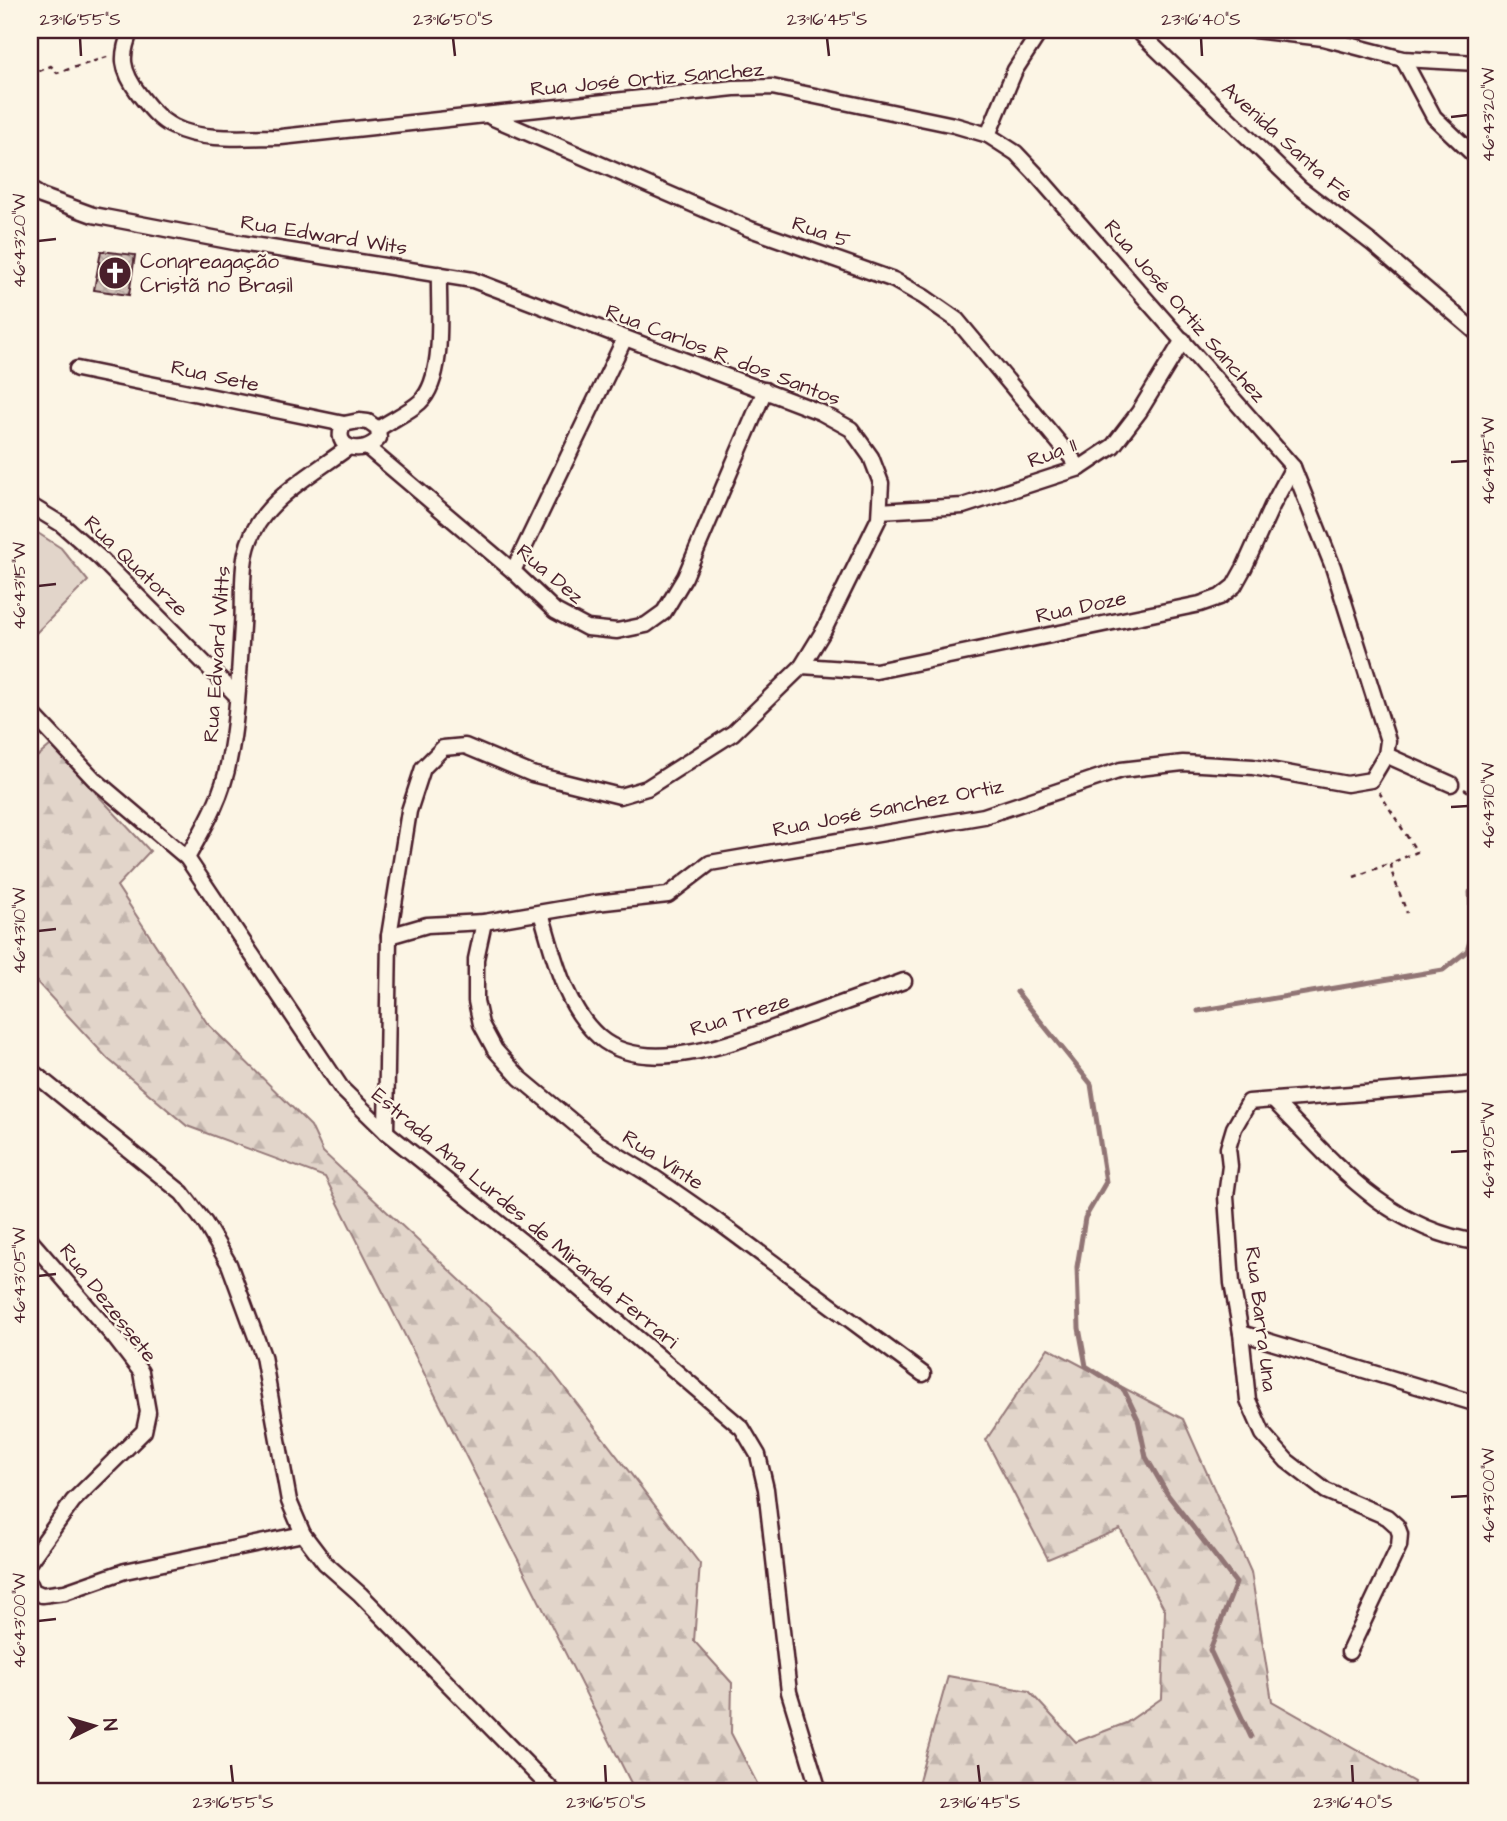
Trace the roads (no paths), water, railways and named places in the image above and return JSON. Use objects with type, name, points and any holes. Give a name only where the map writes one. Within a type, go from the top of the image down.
[{"type":"street","name":"Rua José Ortiz Sanchez","points":[[131,30],[122,52],[130,82],[152,111],[175,128],[208,136],[281,137],[734,88],[772,88],[941,122],[988,135],[1016,153],[1293,467],[1333,567],[1368,681],[1384,723],[1388,741],[1386,755]]},
{"type":"street","points":[[988,135],[1015,70],[1041,30]]},
{"type":"street","name":"Avenida Santa Fé","points":[[1137,30],[1300,188],[1373,244],[1477,333]]},
{"type":"street","points":[[1254,30],[1320,34],[1404,59],[1477,63]]},
{"type":"street","points":[[1404,59],[1434,117],[1477,158]]},
{"type":"street","name":"Rua 5","points":[[489,116],[750,229],[894,280],[924,297],[957,320],[1080,468]]},
{"type":"street","name":"Rua Edward Wits","points":[[30,189],[41,196],[93,215],[234,242],[439,274]]},
{"type":"street","points":[[378,429],[421,401],[434,375],[438,344],[439,274]]},
{"type":"street","name":"Rua Carlos R. dos Santos","points":[[386,1132],[389,936],[409,811],[423,768],[443,748],[465,746],[532,774],[620,796],[648,788],[733,733],[802,666],[824,630],[880,511],[881,483],[871,457],[851,429],[820,412],[473,280],[439,274]]},
{"type":"street","points":[[513,571],[625,338]]},
{"type":"street","name":"Rua 11","points":[[880,511],[963,506],[1080,468],[1113,446],[1139,412],[1182,340]]},
{"type":"street","name":"Rua Sete","points":[[78,369],[344,424]]},
{"type":"street","name":"Rua Dez","points":[[368,448],[513,571],[555,611],[587,628],[617,631],[646,625],[664,612],[685,577],[765,390]]},
{"type":"street","points":[[359,421],[368,422],[378,429],[379,438],[368,448],[349,447],[344,443],[341,434],[344,424],[359,421]]},
{"type":"street","name":"Rua Edward Witts","points":[[187,858],[222,791],[230,759],[243,622],[242,573],[249,540],[264,515],[280,498],[349,447]]},
{"type":"street","name":"Rua Doze","points":[[802,666],[876,671],[1200,604],[1220,597],[1234,586],[1293,467]]},
{"type":"street","name":"Rua Quatorze","points":[[30,505],[61,524],[99,557],[236,695]]},
{"type":"street","name":"Estrada Ana Lurdes de Miranda Ferrari","points":[[30,711],[94,779],[187,858],[342,1089],[386,1132],[561,1272],[742,1428],[758,1455],[766,1489],[789,1692],[819,1791]]},
{"type":"street","points":[[1386,755],[1451,784]]},
{"type":"street","name":"Rua José Sanchez Ortiz","points":[[389,936],[427,925],[484,922],[596,903],[668,895],[710,863],[984,816],[1121,769],[1183,763],[1253,767],[1348,784],[1371,780],[1386,755]]},
{"type":"street","name":"Rua Treze","points":[[541,913],[562,983],[585,1021],[600,1038],[620,1049],[639,1053],[672,1056],[717,1048],[904,981]]},
{"type":"street","name":"Rua Vinte","points":[[484,922],[475,959],[476,1001],[481,1024],[495,1050],[520,1078],[598,1143],[717,1221],[923,1374]]},
{"type":"street","points":[[30,1070],[182,1193],[205,1223],[229,1264],[263,1356],[289,1501],[303,1534],[325,1563],[360,1594],[553,1791]]},
{"type":"street","points":[[1273,1101],[1477,1084]]},
{"type":"street","points":[[1273,1101],[1362,1190],[1408,1221],[1451,1238],[1477,1241]]},
{"type":"street","name":"Rua Barra Una","points":[[1273,1101],[1249,1102],[1234,1128],[1228,1148],[1230,1166],[1227,1196],[1232,1283],[1241,1333],[1248,1400],[1264,1434],[1287,1461],[1326,1491],[1387,1517],[1397,1526],[1400,1534],[1399,1546],[1349,1652]]},
{"type":"street","name":"Rua Dezessete","points":[[30,1240],[141,1372],[148,1412],[144,1431],[73,1501],[30,1561]]},
{"type":"street","points":[[1241,1333],[1477,1404]]},
{"type":"street","points":[[30,1584],[33,1591],[42,1595],[65,1592],[125,1571],[303,1534]]},
{"type":"waterway","points":[[1198,1011],[1443,970],[1467,951],[1472,935],[1470,892],[1477,893]]},
{"type":"waterway","points":[[1017,992],[1091,1084],[1106,1182],[1085,1218],[1077,1267],[1079,1328],[1086,1366],[1124,1390],[1138,1419],[1146,1457],[1168,1495],[1236,1583],[1210,1650],[1251,1737]]},
{"type":"place","name":"Congreagação Cristã no Brasil","points":[[115,273]]}]
